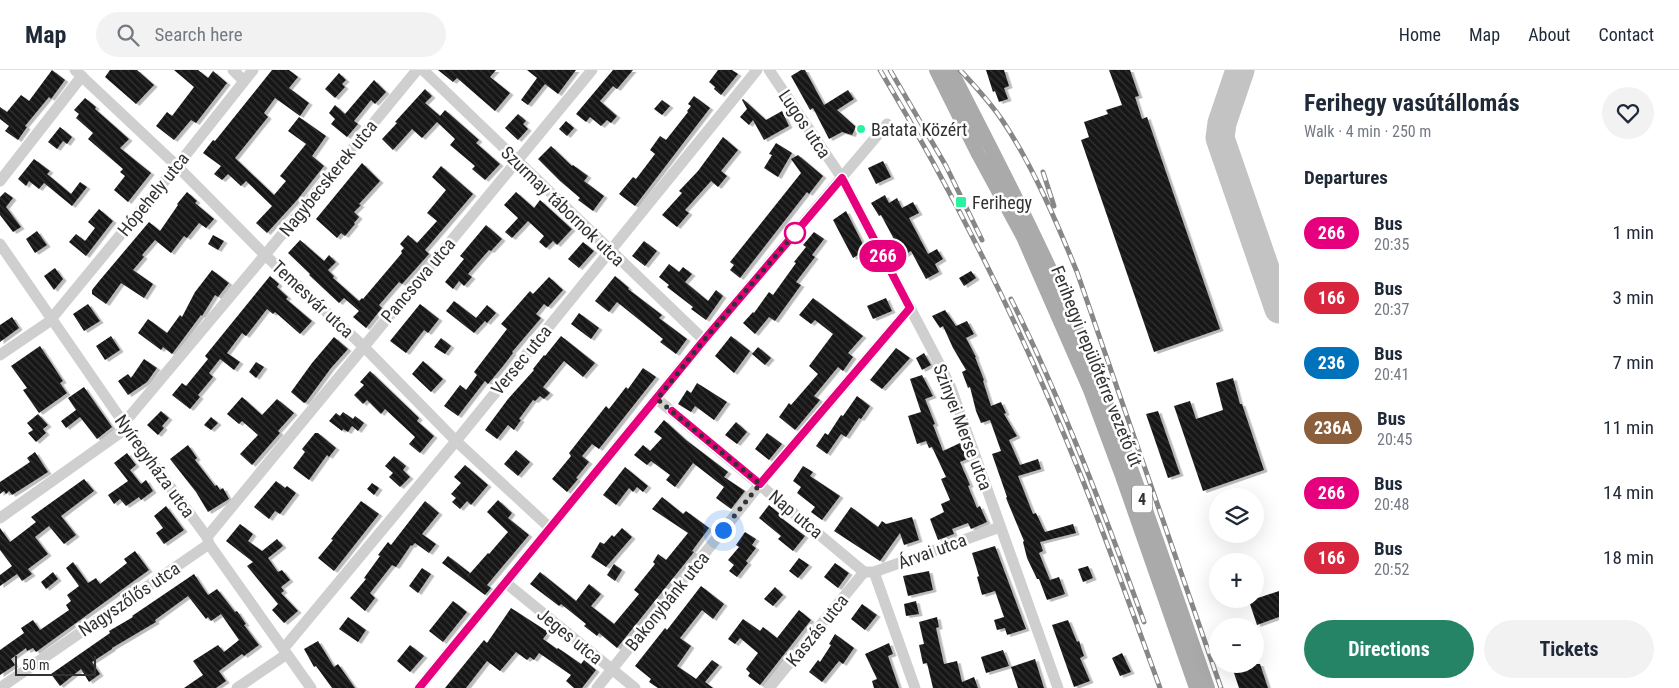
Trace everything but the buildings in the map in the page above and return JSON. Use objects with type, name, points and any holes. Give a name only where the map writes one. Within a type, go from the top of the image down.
[{"type":"main road","name":"Ferihegyi repülőtérre vezető út","points":[[936,70],[978,154],[1024,237],[1090,390],[1126,486],[1196,688]]},
{"type":"main road","name":"Ferihegyi repülőtérre vezető út","points":[[951,70],[1031,226],[1069,312],[1133,473],[1208,688]]},
{"type":"street","points":[[232,70],[244,81]]},
{"type":"street","name":"Hópehely utca","points":[[0,355],[52,318],[253,70]]},
{"type":"street","name":"Nagybecskerek utca","points":[[0,518],[125,426],[417,70]]},
{"type":"street","name":"Szurmay tábornok utca","points":[[423,70],[609,251],[704,340]]},
{"type":"street","name":"Pancsova utca","points":[[208,540],[363,346],[592,70]]},
{"type":"street","name":"Versec utca","points":[[237,688],[285,651],[757,70]]},
{"type":"street","name":"Lugos utca","points":[[769,70],[842,178]]},
{"type":"street","points":[[0,181],[78,73]]},
{"type":"street","name":"Temesvár utca","points":[[78,73],[177,166],[265,255],[363,346],[456,441],[550,528]]},
{"type":"street","points":[[419,688],[704,340],[887,124]]},
{"type":"street","name":"Szinyei Merse utca","points":[[842,178],[951,388],[1058,688]]},
{"type":"street","name":"Nyíregyháza utca","points":[[0,244],[125,426],[208,540],[311,688]]},
{"type":"street","name":"Bakonybánk utca","points":[[597,688],[760,484],[910,308]]},
{"type":"street","name":"Nap utca","points":[[657,399],[869,572]]},
{"type":"street","name":"Árvai utca","points":[[869,572],[1000,527]]},
{"type":"street","name":"Nagyszőlős utca","points":[[0,688],[208,540]]},
{"type":"street","points":[[869,572],[915,688]]},
{"type":"street","name":"Kaszás utca","points":[[769,688],[869,572]]},
{"type":"street","name":"Jeges utca","points":[[506,583],[635,688]]},
{"type":"taxiway","points":[[1240,70],[1222,123],[1220,138],[1279,309]]},
{"type":"railway","points":[[880,70],[909,119],[989,269],[1037,372],[1091,502],[1160,688]]},
{"type":"railway","points":[[890,70],[946,166],[982,240]]},
{"type":"railway","points":[[960,70],[977,88],[1013,137],[1034,175],[1061,234],[1077,272],[1221,688]]},
{"type":"railway","points":[[1043,172],[1054,206]]},
{"type":"railway","points":[[1011,299],[1065,418],[1098,499],[1144,622]]},
{"type":"bus line","name":"266","points":[[419,688],[704,340],[842,178],[910,308],[760,484],[672,411]]},
{"type":"place","name":"Batata Közért","points":[[861,129]]},
{"type":"place","name":"Ferihegy","points":[[961,202]]},
{"type":"route","points":[[723,530],[760,484],[657,399],[704,340],[795,233]]}]
